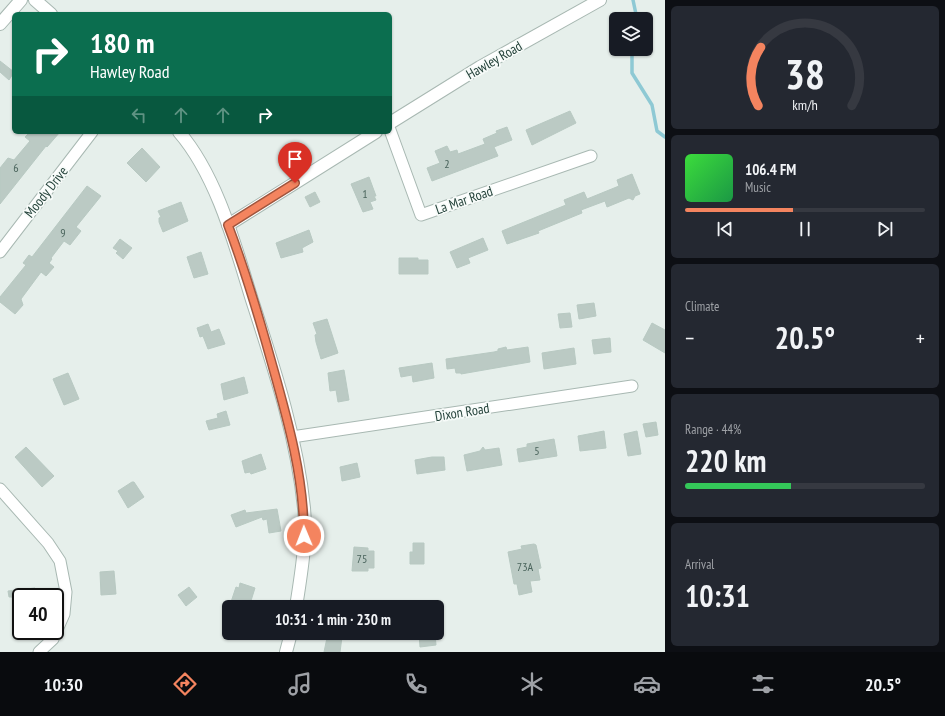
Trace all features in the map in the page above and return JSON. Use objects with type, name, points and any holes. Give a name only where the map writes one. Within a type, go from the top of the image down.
[{"type":"street","points":[[0,24],[21,0]]},
{"type":"street","points":[[35,0],[48,12]]},
{"type":"street","name":"Hawley Road","points":[[392,122],[480,67],[592,2]]},
{"type":"street","name":"Moody Drive","points":[[0,252],[90,134]]},
{"type":"street","points":[[180,134],[196,156],[211,184],[228,225],[264,337],[292,437],[304,509],[304,536],[297,600]]},
{"type":"street","points":[[228,225],[373,134]]},
{"type":"street","name":"La Mar Road","points":[[391,134],[421,215],[591,156]]},
{"type":"street","name":"Dixon Road","points":[[292,437],[632,386]]},
{"type":"street","points":[[0,489],[48,543],[60,561],[66,592],[64,614],[53,639],[39,652]]},
{"type":"street","points":[[286,652],[289,640]]},
{"type":"building","points":[[0,61],[12,70],[12,75],[9,80],[0,72]]},
{"type":"building","points":[[570,111],[576,123],[532,145],[526,130]]},
{"type":"building","points":[[507,127],[512,140],[494,147],[498,156],[432,181],[427,168],[440,163],[435,151],[447,146],[450,152],[457,150],[458,154],[485,144],[483,139],[497,133],[496,131]]},
{"type":"building","points":[[28,134],[58,134],[47,147],[46,146],[0,204],[0,168],[8,158],[14,160],[30,141],[25,137]]},
{"type":"building","points":[[142,148],[160,167],[146,182],[127,163]]},
{"type":"building","points":[[632,174],[640,194],[635,196],[633,200],[629,198],[607,207],[605,201],[581,210],[582,213],[538,231],[539,233],[507,244],[502,231],[566,205],[564,200],[584,192],[587,199],[619,186],[617,180]]},
{"type":"building","points":[[369,177],[376,200],[370,202],[373,209],[363,212],[351,184]]},
{"type":"building","points":[[87,186],[101,196],[76,227],[81,231],[70,245],[64,241],[49,263],[54,267],[46,276],[41,272],[21,299],[23,305],[15,314],[0,302],[0,297],[26,265],[23,263],[29,255],[32,257]]},
{"type":"building","points":[[315,192],[320,202],[310,207],[305,197]]},
{"type":"building","points":[[181,202],[188,221],[163,232],[159,222],[159,218],[161,217],[158,211]]},
{"type":"building","points":[[309,230],[313,242],[302,248],[303,252],[281,258],[276,243]]},
{"type":"building","points":[[483,238],[488,250],[468,258],[470,263],[457,268],[450,252]]},
{"type":"building","points":[[120,239],[132,248],[123,259],[116,253],[118,251],[113,248]]},
{"type":"building","points":[[201,252],[208,274],[194,278],[187,257]]},
{"type":"building","points":[[399,258],[418,258],[418,260],[428,260],[428,274],[399,274]]},
{"type":"building","points":[[594,303],[596,316],[579,319],[577,305]]},
{"type":"building","points":[[570,313],[572,327],[560,328],[558,314]]},
{"type":"building","points":[[327,319],[338,353],[321,359],[316,342],[315,335],[317,334],[313,323]]},
{"type":"building","points":[[652,323],[665,330],[665,353],[643,340]]},
{"type":"building","points":[[208,324],[211,332],[219,329],[225,344],[208,349],[203,336],[200,337],[197,328]]},
{"type":"building","points":[[610,338],[611,352],[594,354],[592,340]]},
{"type":"building","points":[[506,347],[507,350],[528,347],[530,362],[461,374],[456,373],[455,368],[447,369],[446,359],[494,352],[498,351],[498,349]]},
{"type":"building","points":[[574,348],[576,364],[544,369],[542,353]]},
{"type":"building","points":[[432,363],[434,378],[413,382],[412,375],[401,377],[399,368]]},
{"type":"building","points":[[344,370],[349,400],[338,402],[336,390],[330,391],[328,373]]},
{"type":"building","points":[[68,373],[79,399],[64,405],[53,379]]},
{"type":"building","points":[[244,377],[248,393],[224,400],[221,384]]},
{"type":"building","points":[[226,411],[230,425],[209,430],[206,421],[218,418],[217,414]]},
{"type":"building","points":[[656,422],[658,435],[646,437],[643,424]]},
{"type":"building","points":[[604,431],[606,448],[580,451],[578,436]]},
{"type":"building","points":[[637,431],[641,454],[628,456],[624,434]]},
{"type":"building","points":[[554,439],[557,456],[519,462],[517,449],[527,447],[527,444]]},
{"type":"building","points":[[26,447],[54,476],[42,487],[15,457]]},
{"type":"building","points":[[483,447],[485,450],[499,448],[502,465],[467,471],[464,455],[480,451]]},
{"type":"building","points":[[261,454],[266,469],[251,474],[250,472],[245,473],[242,461]]},
{"type":"building","points":[[432,457],[444,457],[445,470],[417,474],[415,460]]},
{"type":"building","points":[[357,463],[360,477],[342,481],[340,467]]},
{"type":"building","points":[[134,482],[144,497],[128,508],[118,491]]},
{"type":"building","points":[[277,509],[281,531],[269,533],[267,519],[263,520],[262,517],[236,527],[231,515],[245,510],[246,513]]},
{"type":"building","points":[[413,543],[424,543],[424,564],[410,564],[410,552],[413,552]]},
{"type":"building","points":[[536,545],[541,568],[538,569],[540,580],[530,581],[532,592],[519,595],[517,584],[514,584],[508,552],[522,549],[521,546]]},
{"type":"building","points":[[354,547],[368,548],[368,551],[374,551],[374,568],[368,568],[368,571],[352,571]]},
{"type":"building","points":[[114,571],[116,594],[101,595],[100,572]]},
{"type":"building","points":[[240,583],[255,588],[251,600],[232,600],[236,587],[239,588]]},
{"type":"building","points":[[189,587],[197,597],[186,606],[178,595]]},
{"type":"building","points":[[8,591],[12,591],[12,597],[9,597]]},
{"type":"building","points":[[327,640],[342,640],[340,652],[324,652]]},
{"type":"building","points":[[420,640],[436,640],[436,645],[420,647]]},
{"type":"waterway","points":[[633,0],[636,12]]},
{"type":"waterway","points":[[632,56],[632,73],[652,105],[657,131],[665,137]]},
{"type":"route","points":[[295,183],[228,225],[264,337],[289,423],[299,473],[304,509],[304,536]]}]
